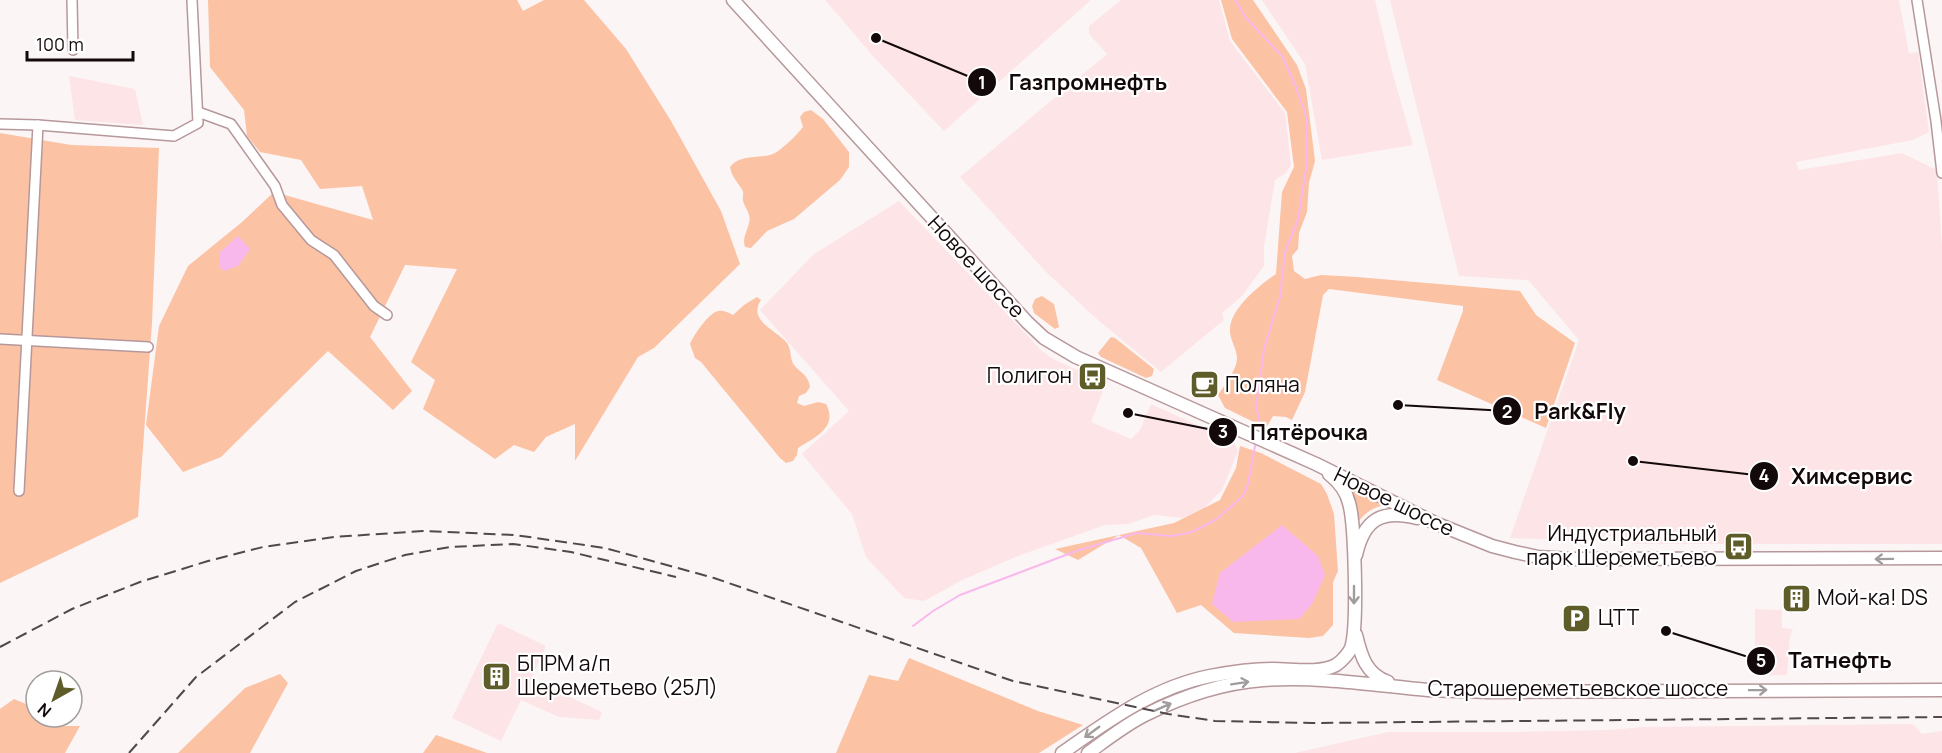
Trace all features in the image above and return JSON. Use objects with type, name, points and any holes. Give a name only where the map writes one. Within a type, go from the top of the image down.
[{"type":"main road","name":"Новое шоссе","points":[[733,0],[890,175],[1026,322],[1044,338],[1076,357],[1316,464],[1435,523],[1492,546],[1550,558],[1675,560],[1942,558]]},
{"type":"main road","points":[[1062,753],[1122,712],[1172,688],[1209,676],[1246,671],[1317,669],[1335,665],[1342,660],[1351,648],[1354,629],[1354,562],[1349,501],[1337,480],[1316,464]]},
{"type":"main road","points":[[1354,562],[1368,526],[1375,519],[1384,515],[1396,514],[1435,523]]},
{"type":"main road","points":[[1354,629],[1369,671],[1376,677],[1406,687]]},
{"type":"main road","name":"Старошереметьевское шоссе","points":[[1088,753],[1142,716],[1184,698],[1230,684],[1263,680],[1296,679],[1428,690],[1488,692],[1942,690]]},
{"type":"main road","points":[[1913,690],[1942,683]]},
{"type":"street","points":[[72,0],[73,50]]},
{"type":"street","points":[[0,124],[38,124],[174,136],[198,123],[192,0]]},
{"type":"street","points":[[1917,0],[1942,173]]},
{"type":"street","points":[[198,112],[231,124],[275,186],[282,205],[311,240],[334,255],[374,306],[387,315]]},
{"type":"street","points":[[19,491],[38,124]]},
{"type":"street","points":[[0,339],[148,347]]},
{"type":"shaded area","points":[[208,0],[517,0],[523,11],[544,0],[584,0],[626,49],[671,121],[721,211],[740,264],[654,348],[638,357],[575,461],[575,424],[546,437],[534,452],[514,445],[495,459],[423,409],[435,380],[411,362],[457,269],[405,265],[370,337],[412,391],[393,410],[328,351],[221,457],[183,472],[146,425],[159,326],[188,266],[242,222],[274,192],[373,220],[362,186],[320,189],[301,160],[260,152],[247,136],[244,110],[210,67]]},
{"type":"shaded area","points":[[825,0],[1091,0],[944,131],[873,56]]},
{"type":"shaded area","points":[[1121,0],[1219,0],[1230,41],[1285,113],[1291,165],[1286,173],[1275,180],[1264,246],[1264,266],[1242,296],[1222,313],[1224,320],[1161,372],[1099,321],[1045,271],[960,177],[1107,54],[1089,34],[1089,26]]},
{"type":"shaded area","points":[[1221,0],[1253,0],[1297,65],[1306,89],[1315,161],[1309,183],[1307,212],[1299,233],[1298,249],[1292,256],[1294,271],[1305,279],[1321,275],[1357,277],[1520,291],[1536,315],[1575,343],[1546,428],[1437,380],[1463,306],[1329,289],[1323,295],[1305,392],[1292,420],[1273,416],[1266,428],[1225,408],[1218,395],[1233,373],[1237,358],[1230,334],[1231,323],[1247,298],[1276,274],[1282,192],[1294,167],[1287,112],[1232,39]]},
{"type":"shaded area","points":[[1262,0],[1375,0],[1413,145],[1322,160],[1305,64]]},
{"type":"shaded area","name":"Индустриальный парк Шереметьево","points":[[1390,0],[1899,0],[1909,53],[1918,52],[1929,132],[1913,140],[1796,162],[1799,170],[1902,153],[1937,170],[1942,247],[1942,544],[1632,544],[1632,542],[1510,538],[1579,340],[1528,280],[1459,276]]},
{"type":"shaded area","points":[[69,76],[135,89],[143,125],[75,120]]},
{"type":"shaded area","points":[[811,110],[823,119],[849,152],[849,167],[840,180],[794,219],[767,231],[751,248],[745,247],[744,238],[750,219],[743,201],[743,191],[730,167],[738,160],[774,154],[803,127],[800,117],[804,112]]},
{"type":"shaded area","points":[[0,133],[71,145],[159,148],[152,323],[138,517],[0,583]]},
{"type":"shaded area","points":[[899,201],[1042,351],[1053,359],[1106,383],[1091,422],[1131,439],[1140,430],[1151,404],[1234,442],[1238,451],[1222,490],[1204,508],[1183,518],[1154,515],[1128,524],[1105,525],[1018,556],[962,580],[924,601],[904,598],[866,557],[852,514],[802,454],[849,411],[760,310],[814,254]]},
{"type":"shaded area","points":[[238,236],[250,249],[238,266],[224,271],[219,267],[219,253]]},
{"type":"shaded area","points":[[1042,296],[1054,304],[1059,327],[1055,329],[1034,313],[1032,306],[1035,299]]},
{"type":"shaded area","points":[[757,297],[761,300],[758,307],[760,319],[787,343],[794,365],[809,382],[810,387],[806,393],[799,396],[797,403],[804,406],[818,402],[826,404],[829,412],[827,426],[817,436],[798,448],[793,461],[786,463],[701,362],[695,358],[690,344],[698,330],[715,312],[721,311],[733,315]]},
{"type":"shaded area","points":[[1111,337],[1154,369],[1152,376],[1146,378],[1101,357],[1098,353]]},
{"type":"shaded area","points":[[1240,446],[1261,453],[1321,484],[1327,494],[1334,514],[1338,571],[1333,582],[1333,625],[1323,636],[1309,638],[1234,633],[1201,605],[1177,613],[1141,548],[1119,535],[1174,523],[1220,500],[1236,468]]},
{"type":"shaded area","points":[[1348,485],[1389,505],[1371,510],[1357,523]]},
{"type":"shaded area","points":[[1282,525],[1318,556],[1325,575],[1312,604],[1299,619],[1233,622],[1212,604],[1220,573]]},
{"type":"shaded area","points":[[1119,535],[1078,560],[1055,549]]},
{"type":"shaded area","points":[[1755,609],[1782,610],[1782,628],[1793,629],[1790,637],[1787,675],[1755,676]]},
{"type":"shaded area","points":[[498,623],[546,646],[531,679],[602,712],[599,720],[559,717],[521,700],[501,741],[452,718]]},
{"type":"shaded area","points":[[909,658],[1038,711],[1083,725],[1039,753],[836,753],[869,675],[898,681]]},
{"type":"shaded area","points":[[280,674],[288,683],[250,753],[178,753],[245,688]]},
{"type":"shaded area","points":[[14,699],[24,703],[24,729],[78,729],[65,753],[0,753],[0,709]]},
{"type":"shaded area","points":[[1910,724],[1922,734],[1942,731],[1942,753],[1295,753],[1388,732],[1514,732],[1644,727]]},
{"type":"shaded area","points":[[436,735],[487,753],[423,753]]},
{"type":"waterway","points":[[1235,0],[1247,19],[1282,56],[1307,119],[1306,169],[1298,220],[1285,252],[1280,297],[1264,349],[1256,406],[1261,430]]},
{"type":"waterway","points":[[913,626],[960,595],[1079,550],[1137,533],[1172,536],[1192,532],[1217,519],[1243,496],[1248,484],[1255,446]]},
{"type":"railway","points":[[0,647],[72,609],[140,582],[208,561],[263,547],[334,537],[423,531],[515,535],[605,548],[714,578],[1013,681],[1168,714],[1215,721],[1312,723],[1942,717]]},
{"type":"railway","points":[[129,753],[196,677],[295,602],[356,571],[405,555],[450,547],[513,544],[571,552],[676,577]]},
{"type":"place","name":"Газпромнефть","points":[[876,38]]},
{"type":"place","name":"Полигон","points":[[1093,376]]},
{"type":"place","name":"Поляна","points":[[1204,385]]},
{"type":"place","name":"Park&Fly","points":[[1398,405]]},
{"type":"place","name":"Пятёрочка","points":[[1128,413]]},
{"type":"place","name":"Химсервис","points":[[1633,461]]},
{"type":"place","name":"Индустриальный парк Шереметьево","points":[[1738,546]]},
{"type":"place","name":"Мой-ка! DS","points":[[1796,598]]},
{"type":"place","name":"ЦТТ","points":[[1577,618]]},
{"type":"place","name":"Татнефть","points":[[1666,631]]},
{"type":"place","name":"БПРМ а/п Шереметьево (25Л)","points":[[496,676]]}]
